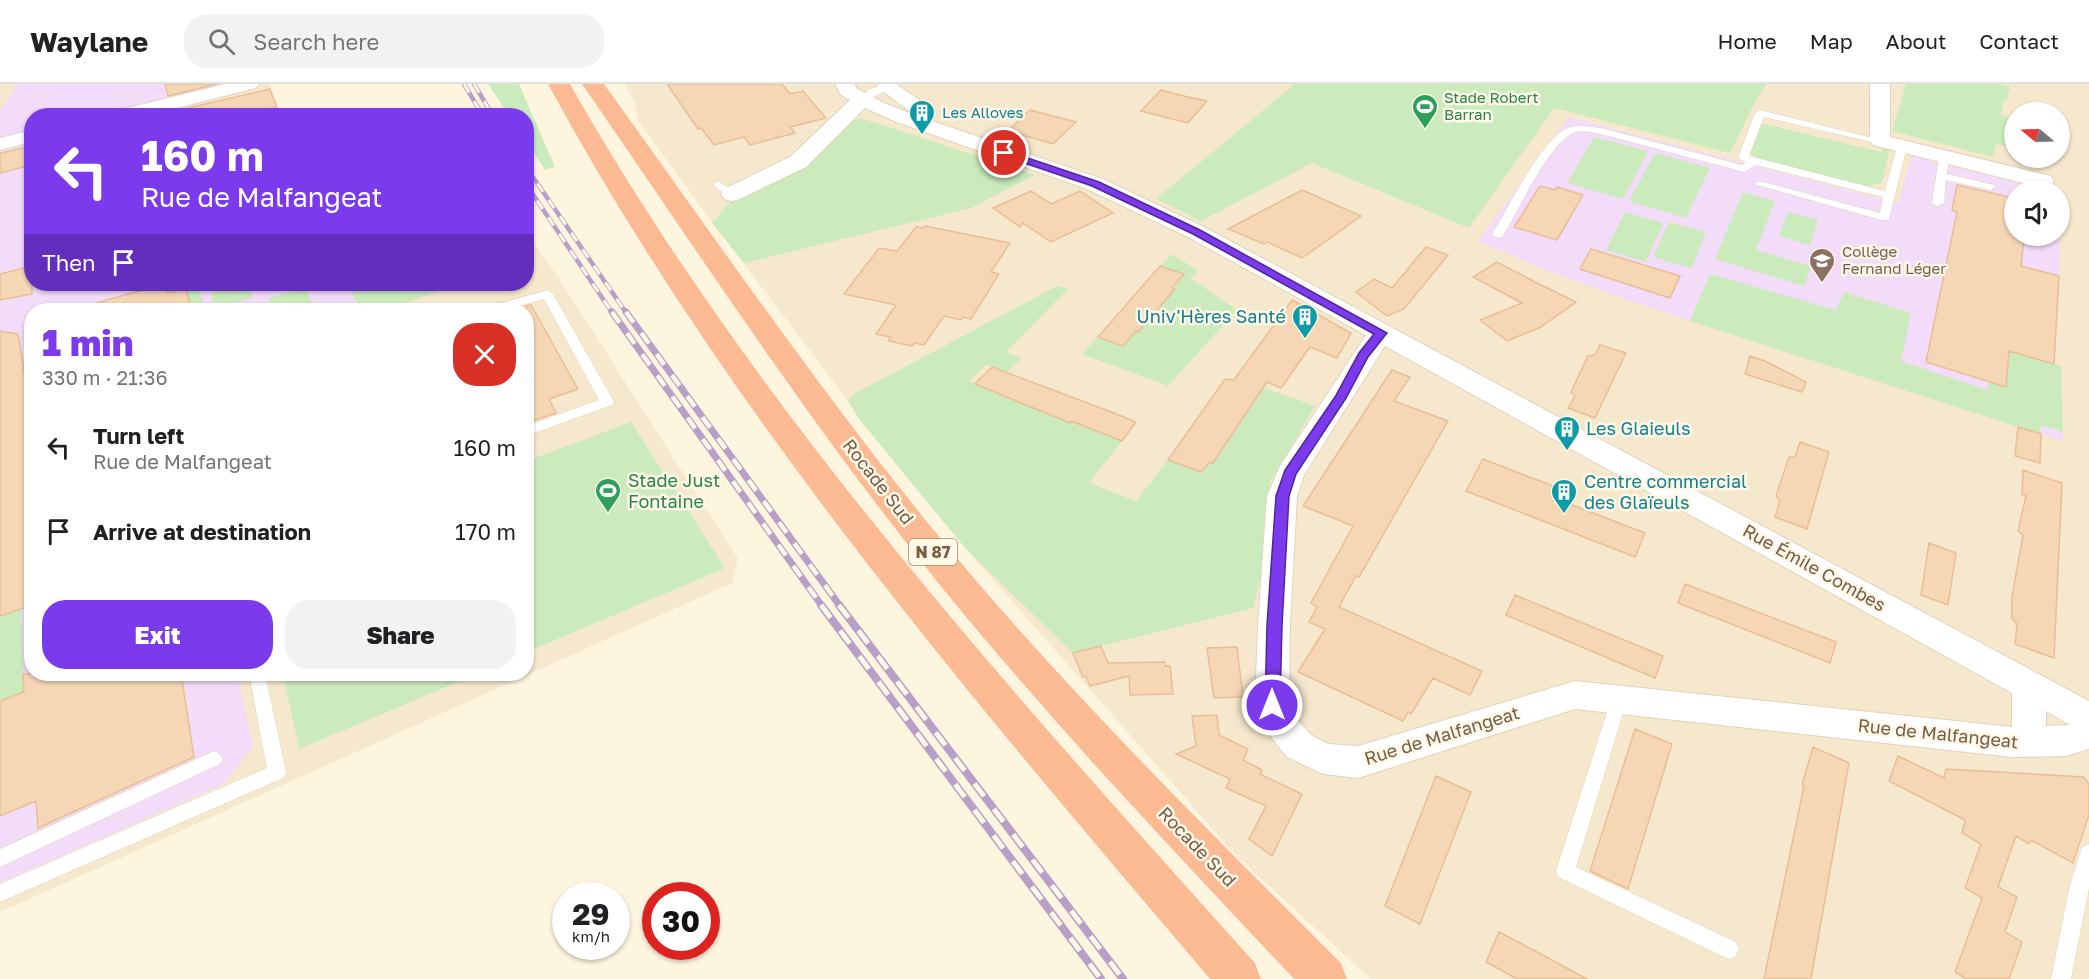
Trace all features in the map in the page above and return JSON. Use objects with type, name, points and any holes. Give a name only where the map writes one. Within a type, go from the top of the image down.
[{"type":"highway","name":"N 87","points":[[559,84],[593,147],[649,237],[740,370],[812,466],[983,681],[1098,818],[1239,979]]},
{"type":"highway","name":"Rocade Sud","points":[[593,84],[830,418],[921,538],[1135,783],[1324,979]]},
{"type":"street","points":[[151,108],[249,84]]},
{"type":"street","points":[[845,84],[848,91],[862,92],[961,138],[1095,184],[1227,248],[1381,333]]},
{"type":"street","points":[[1880,84],[1880,141],[1902,146],[1944,167],[2036,180]]},
{"type":"street","points":[[890,86],[961,138]]},
{"type":"street","points":[[725,189],[804,158],[862,92]]},
{"type":"street","points":[[0,144],[24,138]]},
{"type":"street","name":"Rue Émile Combes","points":[[1381,333],[2089,718]]},
{"type":"street","name":"Rue de Malfangeat","points":[[1381,333],[1363,356],[1340,398],[1290,473],[1282,496],[1272,705],[1283,727],[1299,746],[1323,759],[1358,762],[1575,695],[2029,743],[2067,741],[2089,734]]},
{"type":"street","name":"Rue de Malfangeat","points":[[2029,685],[2029,743]]},
{"type":"lane","points":[[862,92],[890,86]]},
{"type":"lane","points":[[1880,141],[1760,113],[1743,158],[1888,195]]},
{"type":"lane","points":[[1498,235],[1551,149],[1568,132],[1578,128],[1601,131],[1744,169],[1754,161]]},
{"type":"lane","points":[[1759,184],[1885,218],[1888,195],[1902,146]]},
{"type":"lane","points":[[1938,203],[1944,167],[1990,187]]},
{"type":"lane","points":[[516,303],[547,294],[607,402],[534,428]]},
{"type":"lane","points":[[0,892],[277,772],[258,681]]},
{"type":"lane","points":[[1619,700],[1565,871],[1729,949]]},
{"type":"lane","points":[[0,858],[214,759]]},
{"type":"lane","points":[[2061,979],[2080,885],[2089,853]]},
{"type":"shaded area","points":[[0,84],[269,84],[277,108],[24,108],[24,291],[534,291],[534,244],[558,277],[738,559],[732,583],[534,672],[534,303],[24,303],[24,681],[514,681],[0,912]]},
{"type":"shaded area","points":[[17,84],[226,84],[123,108],[24,108],[24,132],[0,137],[0,112]]},
{"type":"shaded area","points":[[624,84],[2089,84],[2089,979],[1371,979],[1238,858],[966,549],[859,419],[848,401],[638,121],[634,100]]},
{"type":"shaded area","name":"Collège Fernand Léger","points":[[1569,117],[1898,203],[1912,155],[1951,168],[1951,164],[2012,180],[2004,180],[2004,246],[2059,246],[2054,364],[2061,366],[2063,441],[1633,302],[1541,268],[1478,241]]},
{"type":"shaded area","points":[[24,145],[24,291],[351,291],[357,303],[24,303],[24,681],[239,681],[253,746],[224,784],[0,883],[0,150]]},
{"type":"green space","points":[[488,84],[519,84],[529,108],[504,108]]},
{"type":"green space","points":[[1295,84],[1767,84],[1754,104],[1730,153],[1554,108],[1469,228],[1312,163],[1201,221],[1156,199]]},
{"type":"green space","points":[[1906,84],[1999,84],[2010,87],[2001,115],[2004,116],[2004,146],[1996,144],[1993,157],[1892,131]]},
{"type":"green space","points":[[861,118],[1035,175],[971,208],[744,263],[712,223],[736,195],[814,160],[852,121]]},
{"type":"green space","points":[[534,119],[555,167],[545,170],[534,153]]},
{"type":"green space","points":[[1764,124],[1881,152],[1883,147],[1889,150],[1882,183],[1866,186],[1758,158],[1748,152]]},
{"type":"green space","points":[[1594,137],[1648,151],[1623,199],[1567,183]]},
{"type":"green space","points":[[1655,153],[1710,168],[1686,218],[1629,201]]},
{"type":"green space","points":[[1743,192],[1775,201],[1756,250],[1811,266],[1804,286],[1715,259]]},
{"type":"green space","points":[[1625,212],[1663,223],[1646,262],[1606,250]]},
{"type":"green space","points":[[1788,212],[1818,220],[1810,245],[1779,236]]},
{"type":"green space","points":[[1669,222],[1706,232],[1692,268],[1653,257]]},
{"type":"green space","points":[[1171,254],[1199,271],[1190,278],[1237,310],[1168,386],[1082,354],[1098,337],[1123,346],[1163,299],[1166,300],[1184,274],[1160,266]]},
{"type":"green space","points":[[1710,274],[1836,310],[1844,292],[1911,313],[1901,361],[1987,390],[1989,382],[2006,387],[2010,350],[2061,366],[2063,432],[2041,425],[2040,434],[1690,321]]},
{"type":"green space","points":[[1057,286],[1068,289],[1006,352],[1021,358],[1007,372],[986,365],[969,381],[996,394],[1122,441],[1089,483],[1136,501],[1169,459],[1202,472],[1210,462],[1213,462],[1254,403],[1259,389],[1268,389],[1315,406],[1270,482],[1261,575],[1253,608],[1073,653],[966,549],[859,419],[848,401],[854,394]]},
{"type":"green space","points":[[187,291],[200,291],[203,303],[189,303]]},
{"type":"green space","points":[[210,291],[251,291],[253,297],[234,303],[213,303]]},
{"type":"green space","points":[[293,291],[307,291],[312,303],[271,303],[269,298]]},
{"type":"green space","points":[[351,291],[441,291],[405,303],[357,303]]},
{"type":"green space","name":"Stade Just Fontaine","points":[[631,422],[725,568],[534,649],[534,458]]},
{"type":"green space","points":[[21,609],[24,692],[0,701],[0,616]]},
{"type":"green space","points":[[284,681],[460,681],[299,749]]},
{"type":"building","points":[[165,84],[216,84],[168,96]]},
{"type":"building","points":[[667,84],[782,84],[790,94],[803,91],[826,118],[790,127],[795,133],[750,145],[744,137],[714,145],[701,128],[698,129]]},
{"type":"building","points":[[270,89],[277,107],[273,108],[187,108]]},
{"type":"building","points":[[1161,90],[1207,101],[1188,123],[1141,111]]},
{"type":"building","points":[[1030,110],[1076,122],[1053,144],[1008,131]]},
{"type":"building","points":[[24,148],[24,167],[0,173],[0,153]]},
{"type":"building","points":[[1957,185],[2004,196],[2004,246],[2023,246],[2021,266],[2059,276],[2054,364],[2009,351],[2006,387],[1926,362],[1957,212],[1952,210]]},
{"type":"building","points":[[1540,186],[1555,190],[1557,187],[1583,195],[1557,240],[1514,227]]},
{"type":"building","points":[[1302,190],[1361,216],[1302,258],[1267,242],[1264,244],[1228,229]]},
{"type":"building","points":[[1031,191],[1051,204],[1080,191],[1113,213],[1051,242],[1023,223],[1020,227],[993,208]]},
{"type":"building","points":[[925,226],[1010,243],[991,272],[999,274],[971,319],[963,317],[961,320],[944,316],[924,345],[915,343],[912,346],[889,341],[890,337],[876,334],[896,305],[844,294],[879,248],[897,251],[916,227]]},
{"type":"building","points":[[1426,247],[1448,255],[1404,309],[1387,316],[1356,292],[1374,279],[1392,288]]},
{"type":"building","points":[[1591,249],[1680,276],[1670,298],[1580,269]]},
{"type":"building","points":[[1497,262],[1576,302],[1541,327],[1507,341],[1480,320],[1522,303],[1473,277]]},
{"type":"building","points":[[1160,266],[1184,274],[1172,288],[1175,289],[1138,332],[1136,331],[1123,346],[1098,337]]},
{"type":"building","points":[[24,268],[24,291],[32,291],[32,294],[0,300],[0,274]]},
{"type":"building","points":[[139,291],[166,291],[167,293],[187,291],[189,303],[96,303]]},
{"type":"building","points":[[1292,300],[1351,333],[1337,358],[1310,347],[1281,388],[1267,382],[1213,463],[1210,462],[1201,472],[1168,460],[1225,379],[1234,380]]},
{"type":"building","points":[[534,310],[578,389],[549,399],[556,413],[534,420]]},
{"type":"building","points":[[0,331],[18,334],[24,370],[24,608],[0,616]]},
{"type":"building","points":[[1600,345],[1626,353],[1595,418],[1568,408],[1575,396],[1571,392],[1588,356],[1595,355]]},
{"type":"building","points":[[1750,356],[1806,382],[1802,392],[1745,374]]},
{"type":"building","points":[[992,367],[1136,422],[1122,441],[1071,421],[1070,423],[975,384]]},
{"type":"building","points":[[1392,370],[1410,377],[1394,401],[1448,421],[1359,577],[1356,576],[1339,607],[1482,671],[1470,695],[1433,678],[1411,714],[1408,712],[1403,721],[1298,672],[1325,629],[1309,622],[1317,607],[1311,603],[1353,526],[1303,506]]},
{"type":"building","points":[[2018,427],[2041,434],[2040,463],[2015,456]]},
{"type":"building","points":[[1800,442],[1829,452],[1807,529],[1775,517],[1780,501],[1776,496],[1789,457],[1795,457]]},
{"type":"building","name":"Centre commercial des Glaïeuls","points":[[1483,459],[1558,488],[1554,498],[1645,533],[1635,557],[1466,491]]},
{"type":"building","points":[[2023,470],[2062,483],[2054,658],[2015,644],[2017,624],[2012,619],[2012,597],[2023,535],[2018,531],[2026,496],[2022,495]]},
{"type":"building","points":[[1929,543],[1956,553],[1948,605],[1921,595]]},
{"type":"building","points":[[1685,584],[1836,642],[1830,663],[1678,603]]},
{"type":"building","points":[[1515,595],[1663,656],[1655,678],[1506,615]]},
{"type":"building","points":[[1101,646],[1108,663],[1165,662],[1165,666],[1170,666],[1173,694],[1130,695],[1129,676],[1090,686],[1086,676],[1083,677],[1073,653]]},
{"type":"building","points":[[1237,647],[1243,697],[1214,698],[1207,648]]},
{"type":"building","points":[[23,674],[24,681],[182,681],[194,757],[38,828],[36,801],[0,816],[0,701],[24,692]]},
{"type":"building","points":[[1217,715],[1219,735],[1248,749],[1243,760],[1262,770],[1260,774],[1302,794],[1272,856],[1249,839],[1266,806],[1226,788],[1230,779],[1176,754],[1196,746],[1192,716]]},
{"type":"building","points":[[1635,729],[1672,744],[1628,889],[1590,871]]},
{"type":"building","points":[[1813,747],[1849,763],[1811,979],[1764,979],[1804,786],[1802,785]]},
{"type":"building","points":[[1898,756],[1944,778],[1946,769],[2084,777],[2089,784],[2089,815],[2073,863],[2031,840],[2029,844],[2016,836],[1998,887],[2017,897],[2005,932],[2022,942],[2009,979],[1966,979],[1955,972],[1982,898],[1965,888],[1981,844],[1962,833],[1965,820],[1889,781]]},
{"type":"building","points":[[1436,776],[1471,792],[1420,924],[1385,906]]},
{"type":"building","points":[[1499,932],[1587,979],[1517,979],[1486,962]]},
{"type":"railway","points":[[464,84],[478,108]]},
{"type":"railway","points":[[474,84],[488,108]]},
{"type":"railway","points":[[534,179],[627,314]]},
{"type":"railway","points":[[534,196],[613,314]]},
{"type":"railway","points":[[612,312],[822,606]]},
{"type":"railway","points":[[626,312],[840,606]]},
{"type":"railway","points":[[821,605],[1101,979]]},
{"type":"railway","points":[[839,605],[1123,979]]},
{"type":"place","name":"Stade Robert Barran","points":[[1425,130]]},
{"type":"place","name":"Les Alloves","points":[[922,136]]},
{"type":"place","name":"Collège Fernand Léger","points":[[1822,284]]},
{"type":"place","name":"Univ'Hères Santé","points":[[1305,340]]},
{"type":"place","name":"Les Glaieuls","points":[[1567,452]]},
{"type":"place","name":"Stade Just Fontaine","points":[[608,514]]},
{"type":"place","name":"Centre commercial des Glaïeuls","points":[[1564,515]]},
{"type":"route","points":[[1004,153],[1095,184],[1196,232],[1381,333],[1363,356],[1340,398],[1290,473],[1282,496],[1280,561],[1274,625],[1272,705]]}]
